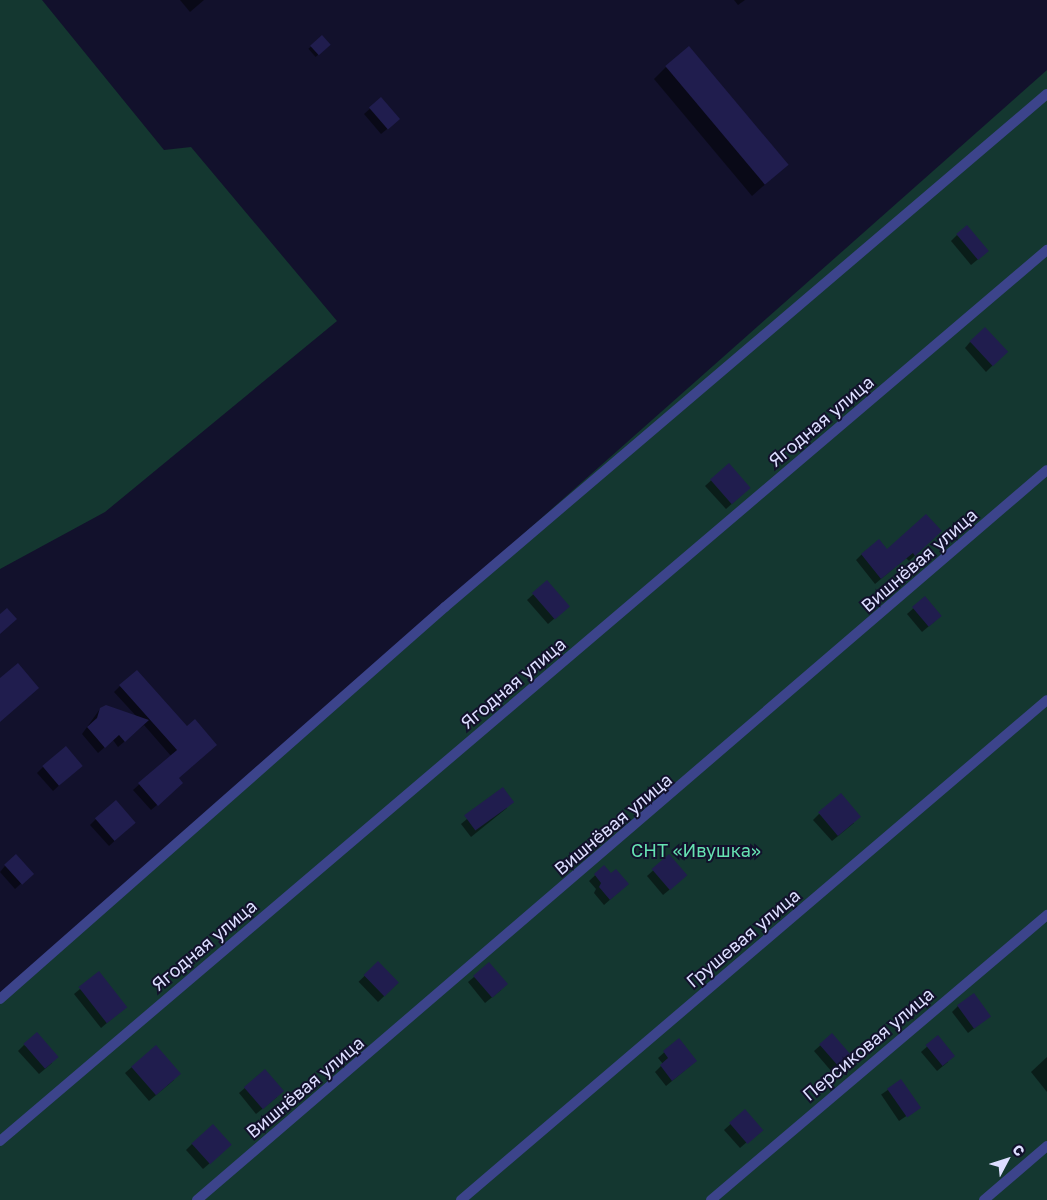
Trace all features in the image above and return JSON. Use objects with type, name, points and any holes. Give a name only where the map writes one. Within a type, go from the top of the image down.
[{"type":"street","points":[[0,998],[445,607],[1047,94]]},
{"type":"street","name":"Ягодная улица","points":[[0,1141],[1047,250]]},
{"type":"street","name":"Вишнёвая улица","points":[[197,1200],[1047,470]]},
{"type":"street","name":"Грушевая улица","points":[[461,1200],[1047,700]]},
{"type":"street","name":"Персиковая улица","points":[[711,1200],[1047,915]]},
{"type":"street","points":[[984,1200],[1047,1146]]},
{"type":"green space","points":[[0,0],[42,0],[164,150],[191,147],[337,321],[105,512],[0,569]]},
{"type":"green space","name":"СНТ «Ивушка»","points":[[1047,70],[1047,1200],[0,1200],[0,998]]},
{"type":"building","points":[[322,35],[331,45],[319,55],[310,46]]},
{"type":"building","points":[[689,46],[789,165],[765,185],[665,66]]},
{"type":"building","points":[[381,97],[400,119],[388,129],[369,107]]},
{"type":"building","points":[[967,225],[989,251],[978,260],[956,234]]},
{"type":"building","points":[[985,327],[1008,352],[993,366],[970,341]]},
{"type":"building","points":[[729,463],[751,488],[732,504],[710,479]]},
{"type":"building","points":[[926,514],[942,531],[915,556],[913,553],[881,579],[861,554],[879,539],[887,549]]},
{"type":"building","points":[[547,580],[570,606],[555,620],[532,593]]},
{"type":"building","points":[[925,596],[942,616],[929,627],[912,607]]},
{"type":"building","points":[[7,608],[17,619],[0,634],[0,614]]},
{"type":"building","points":[[18,663],[39,688],[0,722],[0,678]]},
{"type":"building","points":[[137,670],[187,726],[195,719],[217,745],[179,778],[183,783],[158,806],[138,783],[177,750],[119,685]]},
{"type":"building","points":[[106,705],[149,720],[125,742],[119,735],[105,748],[87,727],[97,718],[100,708]]},
{"type":"building","points":[[66,746],[83,766],[59,786],[42,766]]},
{"type":"building","points":[[503,787],[514,802],[475,831],[464,815]]},
{"type":"building","points":[[841,793],[861,817],[838,836],[818,812]]},
{"type":"building","points":[[116,800],[136,823],[115,841],[95,818]]},
{"type":"building","points":[[16,854],[34,874],[22,885],[4,865]]},
{"type":"building","points":[[669,854],[687,875],[670,890],[652,869]]},
{"type":"building","points":[[604,865],[611,873],[616,869],[629,884],[610,900],[599,887],[601,883],[594,874]]},
{"type":"building","points":[[378,961],[399,983],[384,996],[364,975]]},
{"type":"building","points":[[489,962],[508,984],[492,998],[473,976]]},
{"type":"building","points":[[99,971],[127,1007],[107,1023],[79,987]]},
{"type":"building","points":[[974,993],[991,1016],[974,1029],[957,1005]]},
{"type":"building","points":[[37,1032],[59,1057],[45,1069],[23,1044]]},
{"type":"building","points":[[832,1033],[852,1056],[839,1067],[819,1044]]},
{"type":"building","points":[[938,1035],[955,1056],[943,1066],[926,1045]]},
{"type":"building","points":[[679,1038],[697,1061],[672,1081],[660,1065],[668,1058],[663,1051]]},
{"type":"building","points":[[156,1045],[181,1074],[156,1095],[131,1067]]},
{"type":"building","points":[[265,1069],[284,1091],[263,1109],[244,1087]]},
{"type":"building","points":[[901,1079],[921,1108],[907,1117],[887,1089]]},
{"type":"building","points":[[745,1109],[763,1130],[748,1144],[729,1123]]},
{"type":"building","points":[[213,1124],[232,1145],[210,1164],[191,1143]]}]
